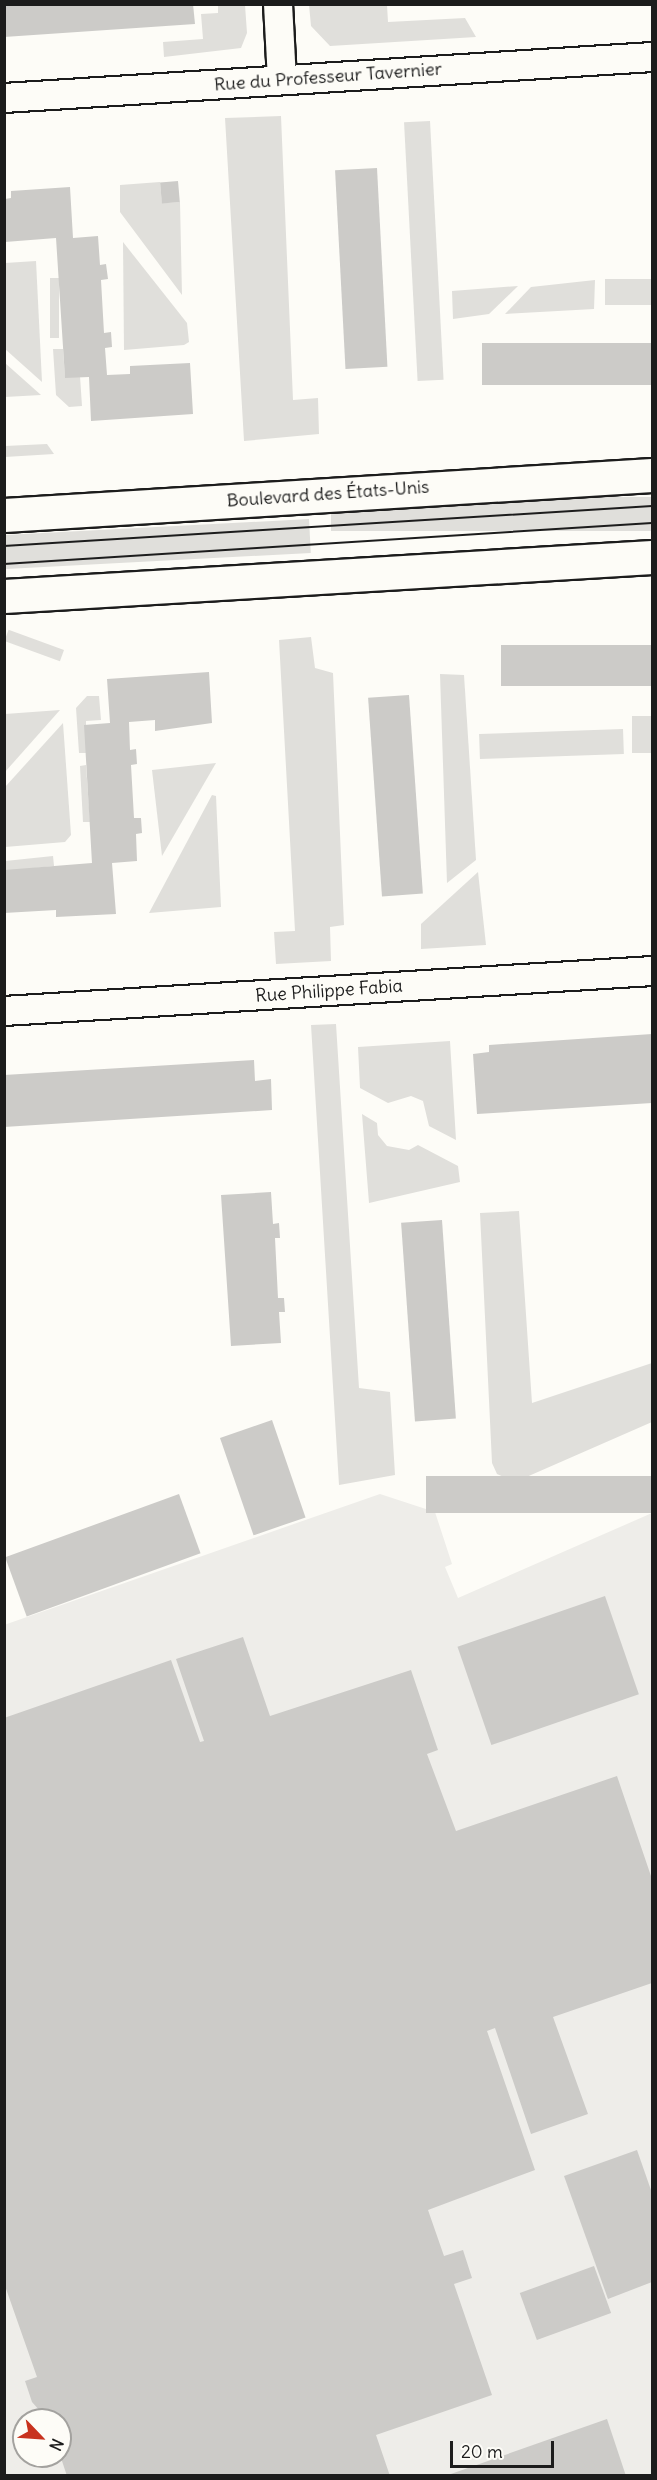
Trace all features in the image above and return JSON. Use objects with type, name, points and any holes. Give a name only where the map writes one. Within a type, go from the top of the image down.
[{"type":"main road","name":"Boulevard des États-Unis","points":[[4,516],[652,475]]},
{"type":"main road","points":[[4,596],[652,557]]},
{"type":"street","points":[[278,4],[282,80]]},
{"type":"street","name":"Rue du Professeur Tavernier","points":[[4,98],[652,57]]},
{"type":"street","name":"Rue Philippe Fabia","points":[[4,1011],[652,971]]},
{"type":"shaded area","points":[[218,5],[245,5],[247,33],[241,48],[164,57],[163,42],[203,39],[201,14],[218,13]]},
{"type":"shaded area","points":[[309,5],[387,5],[388,22],[465,18],[476,37],[330,46],[311,26]]},
{"type":"shaded area","points":[[281,116],[293,400],[318,398],[319,434],[244,441],[225,118]]},
{"type":"shaded area","points":[[430,121],[444,380],[418,381],[404,122]]},
{"type":"shaded area","points":[[160,182],[162,203],[180,202],[182,295],[120,212],[120,185]]},
{"type":"shaded area","points":[[123,242],[187,323],[189,342],[184,345],[124,350]]},
{"type":"shaded area","points":[[36,261],[42,382],[5,349],[5,263]]},
{"type":"shaded area","points":[[50,278],[59,278],[59,338],[50,338]]},
{"type":"shaded area","points":[[605,279],[652,279],[652,305],[605,305]]},
{"type":"shaded area","points":[[595,280],[594,309],[505,314],[531,287]]},
{"type":"shaded area","points":[[518,286],[489,314],[453,319],[452,291]]},
{"type":"shaded area","points":[[53,349],[63,349],[65,377],[80,376],[82,406],[69,407],[56,395]]},
{"type":"shaded area","points":[[5,363],[41,395],[5,397]]},
{"type":"shaded area","points":[[47,444],[54,454],[5,457],[5,446]]},
{"type":"shaded area","points":[[331,497],[652,497],[652,531],[331,531]]},
{"type":"shaded area","points":[[309,519],[311,553],[6,569],[4,535]]},
{"type":"shaded area","points":[[9,630],[64,650],[60,661],[4,641]]},
{"type":"shaded area","points":[[311,637],[315,668],[333,673],[344,925],[330,927],[331,961],[276,964],[274,932],[295,931],[279,640]]},
{"type":"shaded area","points":[[440,674],[464,675],[476,860],[447,883]]},
{"type":"shaded area","points":[[87,696],[99,696],[101,720],[86,721],[86,753],[79,753],[76,708]]},
{"type":"shaded area","points":[[60,710],[5,772],[5,714]]},
{"type":"shaded area","points":[[632,716],[652,716],[652,753],[632,753]]},
{"type":"shaded area","points":[[63,723],[71,835],[65,842],[5,847],[5,787]]},
{"type":"shaded area","points":[[623,729],[624,754],[480,759],[479,734]]},
{"type":"shaded area","points":[[216,763],[162,856],[152,770]]},
{"type":"shaded area","points":[[86,765],[90,822],[83,822],[80,766]]},
{"type":"shaded area","points":[[212,795],[216,796],[221,907],[149,913]]},
{"type":"shaded area","points":[[53,856],[54,866],[6,871],[5,861]]},
{"type":"shaded area","points":[[478,872],[486,945],[421,949],[421,924]]},
{"type":"shaded area","points":[[336,1024],[359,1388],[390,1392],[395,1475],[339,1485],[311,1025]]},
{"type":"shaded area","points":[[450,1041],[456,1140],[429,1126],[423,1101],[411,1096],[388,1103],[360,1088],[358,1047]]},
{"type":"shaded area","points":[[362,1114],[377,1123],[378,1135],[387,1146],[409,1150],[418,1145],[458,1166],[460,1182],[369,1203]]},
{"type":"shaded area","points":[[519,1211],[532,1403],[652,1363],[652,1422],[515,1482],[497,1474],[492,1463],[480,1213]]},
{"type":"shaded area","points":[[380,1494],[435,1512],[452,1564],[445,1567],[458,1598],[652,1513],[652,2475],[5,2475],[4,1625]]},
{"type":"building","points":[[4,4],[193,4],[195,24],[4,37]]},
{"type":"building","points":[[377,168],[387,367],[345,369],[335,170]]},
{"type":"building","points":[[178,181],[180,202],[162,203],[160,183]]},
{"type":"building","points":[[70,187],[73,238],[98,236],[100,265],[106,264],[108,279],[101,280],[104,333],[111,332],[112,347],[105,348],[107,375],[130,374],[130,366],[190,363],[193,414],[91,421],[89,377],[65,378],[56,238],[5,242],[5,199],[11,198],[11,191]]},
{"type":"building","points":[[482,343],[652,343],[652,385],[482,385]]},
{"type":"building","points":[[501,645],[652,645],[652,686],[501,686]]},
{"type":"building","points":[[209,672],[212,723],[155,731],[155,720],[129,722],[130,750],[136,749],[137,764],[131,765],[134,818],[141,818],[142,833],[136,834],[137,861],[112,863],[116,914],[56,917],[56,910],[4,913],[4,870],[92,863],[84,725],[110,723],[107,679]]},
{"type":"building","points":[[409,695],[423,894],[382,896],[368,698]]},
{"type":"building","points":[[652,1034],[652,1103],[477,1114],[473,1054],[489,1052],[489,1045]]},
{"type":"building","points":[[254,1060],[255,1081],[271,1079],[272,1110],[4,1127],[4,1075]]},
{"type":"building","points":[[271,1192],[273,1224],[279,1223],[280,1238],[275,1238],[278,1298],[284,1298],[285,1312],[279,1312],[281,1343],[231,1346],[221,1195]]},
{"type":"building","points":[[442,1220],[456,1419],[415,1421],[401,1223]]},
{"type":"building","points":[[272,1420],[306,1517],[254,1535],[220,1438]]},
{"type":"building","points":[[426,1476],[652,1476],[652,1513],[426,1513]]},
{"type":"building","points":[[179,1494],[201,1553],[27,1616],[5,1557]]},
{"type":"building","points":[[605,1596],[639,1694],[491,1745],[457,1647]]},
{"type":"building","points":[[243,1637],[270,1716],[411,1670],[438,1750],[427,1754],[456,1831],[617,1776],[652,1879],[652,1983],[553,2017],[588,2114],[531,2134],[495,2028],[487,2031],[535,2170],[428,2210],[444,2256],[463,2250],[472,2278],[454,2284],[492,2395],[376,2435],[390,2476],[67,2476],[64,2468],[72,2468],[72,2408],[37,2408],[32,2402],[25,2381],[37,2377],[4,2283],[4,1718],[171,1660],[200,1742],[204,1741],[176,1659]]},
{"type":"building","points":[[637,2150],[652,2193],[652,2282],[608,2299],[564,2176]]},
{"type":"building","points":[[594,2266],[611,2313],[537,2340],[520,2293]]},
{"type":"building","points":[[607,2419],[626,2476],[448,2476],[448,2475]]},
{"type":"tram line","points":[[4,546],[652,506]]},
{"type":"tram line","points":[[4,564],[652,523]]}]
